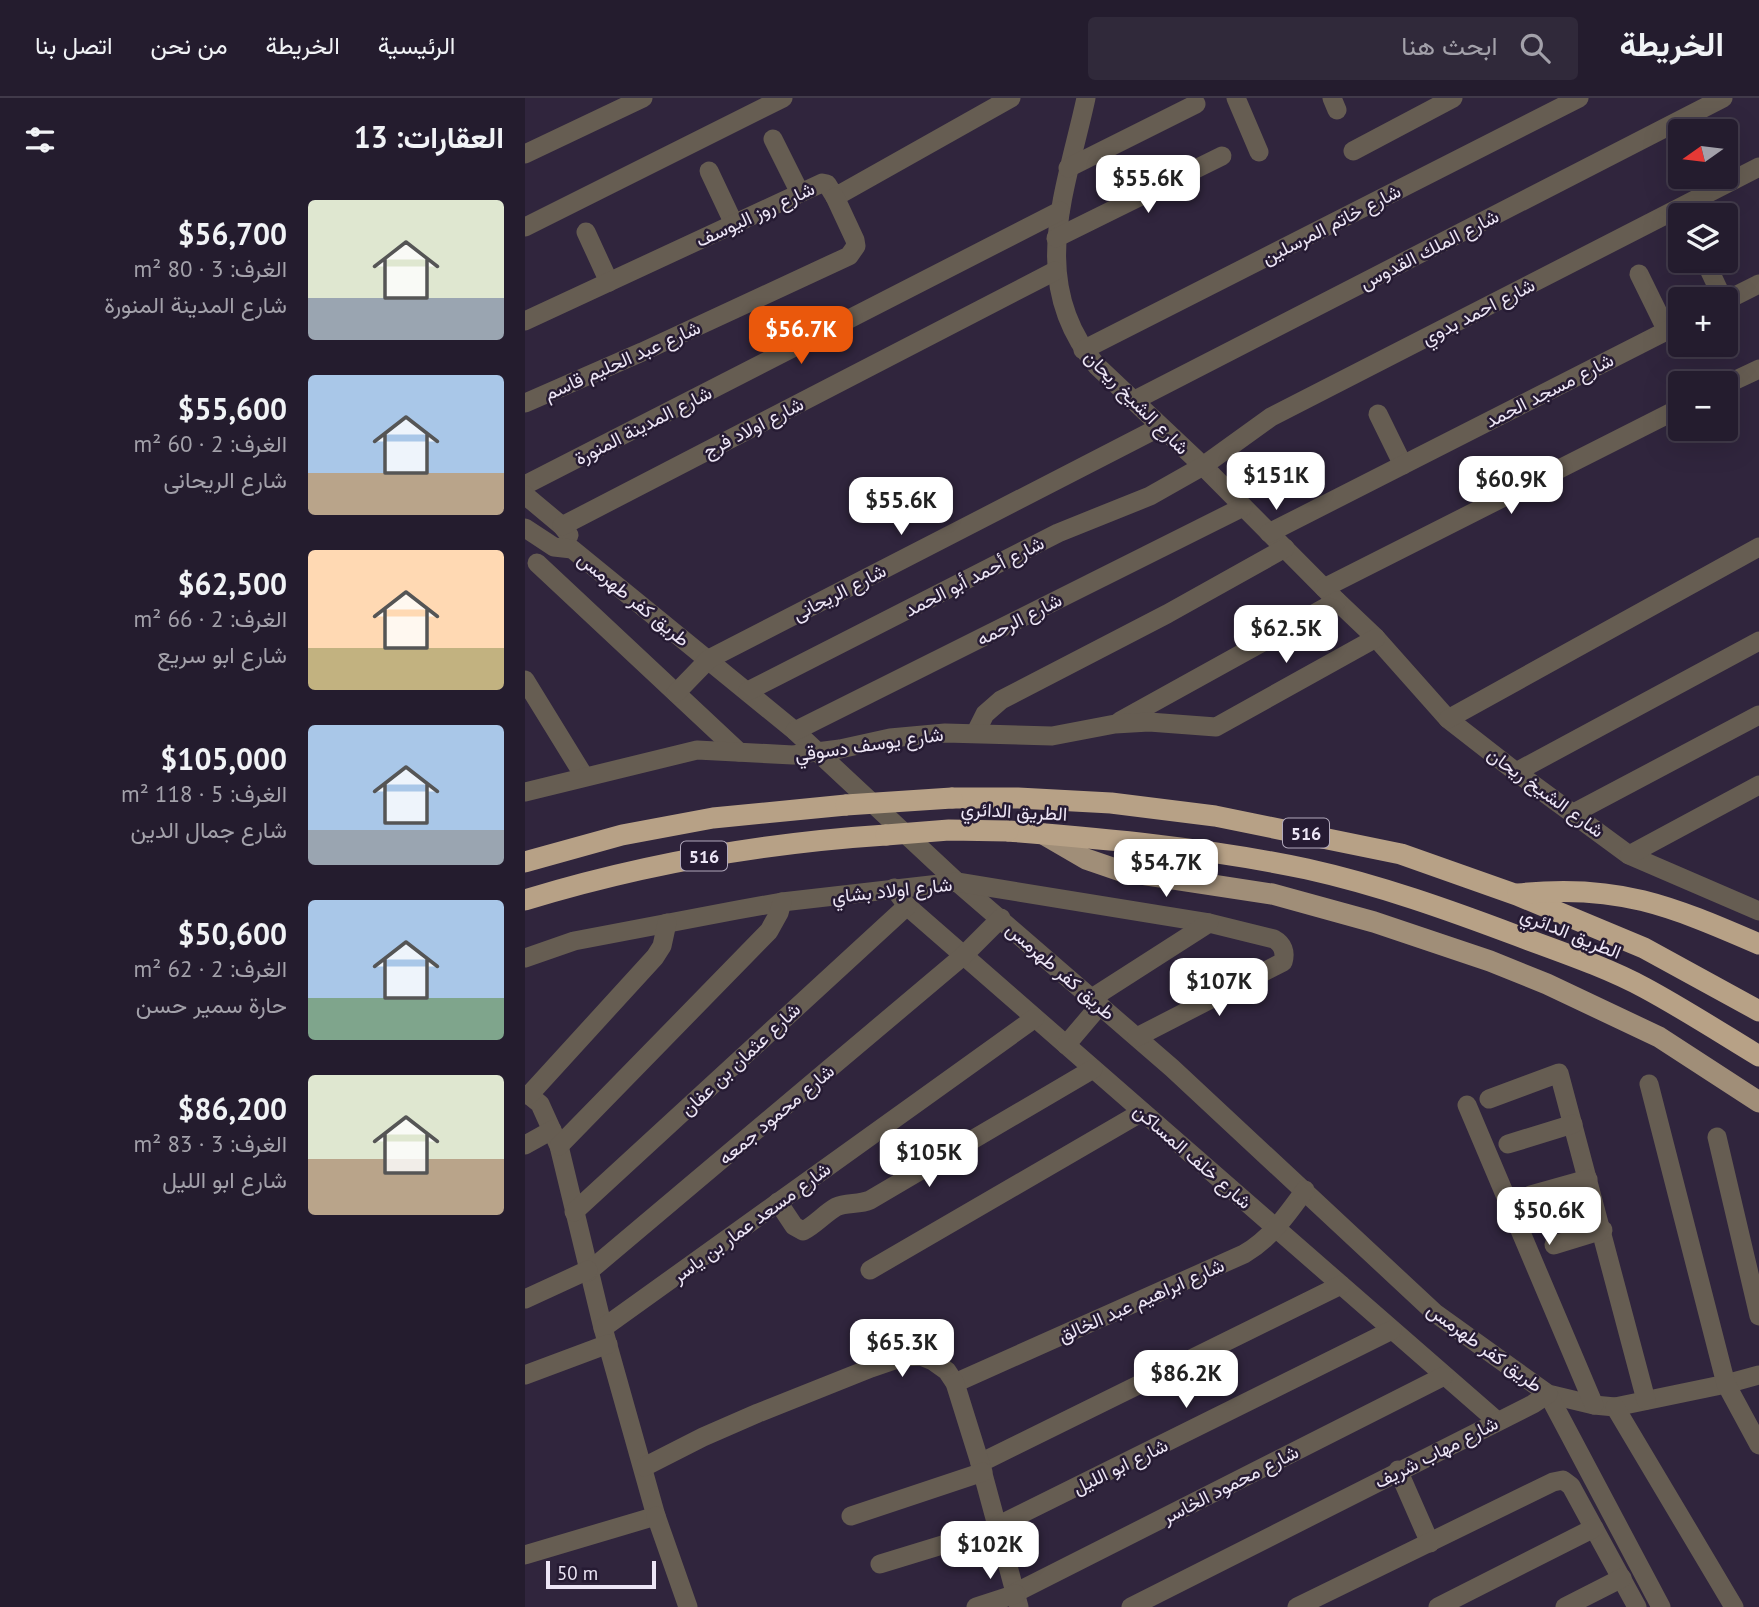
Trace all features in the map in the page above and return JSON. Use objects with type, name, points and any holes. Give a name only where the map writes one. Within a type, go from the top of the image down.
[{"type":"highway","name":"الطريق الدائري","points":[[525,862],[622,835],[713,818],[846,804],[952,798],[1111,803],[1215,816],[1401,854],[1517,895],[1644,948],[1759,1011]]},
{"type":"highway","name":"الطريق الدائري","points":[[525,900],[628,872],[769,845],[949,830],[1008,831],[1112,839],[1209,851],[1369,885],[1511,933],[1644,987],[1759,1056]]},
{"type":"highway","points":[[1517,895],[1574,891],[1631,897],[1677,909],[1759,944]]},
{"type":"main road","points":[[1043,834],[1086,859],[1121,871],[1272,894],[1374,922],[1490,961],[1603,1009],[1658,1037],[1759,1102]]},
{"type":"street","points":[[525,155],[643,98]]},
{"type":"street","points":[[525,227],[783,98]]},
{"type":"street","name":"شارع روز اليوسف","points":[[525,321],[822,183],[827,184],[835,197],[1011,98]]},
{"type":"street","points":[[1353,152],[1453,98]]},
{"type":"street","name":"شارع خاتم المرسلين","points":[[1083,350],[1546,105],[1579,98]]},
{"type":"street","name":"شارع الملك القدوس","points":[[1135,400],[1723,98]]},
{"type":"street","points":[[1242,100],[1259,152]]},
{"type":"street","name":"شارع الشيخ ريحان","points":[[1090,101],[1068,168],[1056,238],[1055,271],[1071,325],[1083,350],[1376,638],[1448,719],[1629,855]]},
{"type":"street","points":[[1068,168],[1196,104]]},
{"type":"street","points":[[773,139],[800,193]]},
{"type":"street","points":[[1056,238],[1222,156]]},
{"type":"street","name":"شارع احمد بدوي","points":[[1695,203],[1759,167]]},
{"type":"street","points":[[709,171],[734,224]]},
{"type":"street","name":"شارع عبد الحليم قاسم","points":[[525,403],[849,257],[856,246],[855,240],[835,197]]},
{"type":"street","name":"شارع المدينة المنورة","points":[[525,485],[1060,211]]},
{"type":"street","name":"شارع احمد بدوي","points":[[1203,466],[1271,417],[1668,218]]},
{"type":"street","points":[[586,232],[609,282]]},
{"type":"street","name":"شارع اولاد فرج","points":[[531,567],[564,539],[1055,271]]},
{"type":"street","points":[[1639,274],[1668,319]]},
{"type":"street","points":[[1738,294],[1759,284]]},
{"type":"street","name":"شارع مسجد الحمد","points":[[1269,533],[1668,330]]},
{"type":"street","points":[[1738,380],[1759,369]]},
{"type":"street","points":[[1378,414],[1403,465]]},
{"type":"street","points":[[1115,724],[1330,595],[1668,414]]},
{"type":"street","name":"شارع الريحانى","points":[[676,693],[709,659],[1160,427]]},
{"type":"street","name":"شارع أحمد أبو الحمد","points":[[748,691],[1058,533],[1150,496],[1203,466]]},
{"type":"street","name":"طريق كفر طهرمس","points":[[525,495],[564,539],[818,751],[957,882],[1137,1037],[1305,1190],[1435,1313],[1548,1394]]},
{"type":"street","name":"شارع الرحمه","points":[[795,731],[1243,507]]},
{"type":"street","name":"طريق كفر طهرمس","points":[[525,528],[564,539]]},
{"type":"street","points":[[1448,719],[1759,547]]},
{"type":"street","points":[[976,732],[985,714],[1001,700],[1167,614],[1285,548]]},
{"type":"street","points":[[531,567],[676,693],[739,752]]},
{"type":"street","name":"شارع يوسف دسوقي","points":[[525,792],[684,752],[711,749],[775,755],[818,751],[890,738],[976,732],[1052,736],[1115,724],[1166,722],[1216,727],[1376,638]]},
{"type":"street","points":[[1516,772],[1759,641]]},
{"type":"street","points":[[525,680],[584,776]]},
{"type":"street","points":[[1574,813],[1759,715]]},
{"type":"street","points":[[1629,855],[1759,785]]},
{"type":"street","points":[[1629,855],[1759,911]]},
{"type":"street","name":"شارع اولاد بشاي","points":[[525,958],[574,941],[782,902],[957,882],[1209,923],[1274,939],[1283,949],[1283,962],[1137,1037]]},
{"type":"street","name":"شارع خلف المساكن","points":[[894,888],[907,906],[963,956],[1497,1421]]},
{"type":"street","points":[[525,1144],[555,1138],[769,931],[776,921],[782,902]]},
{"type":"street","name":"شارع عثمان بن عفان","points":[[574,1212],[907,906]]},
{"type":"street","name":"شارع محمود جمعه","points":[[525,1299],[588,1271],[963,956],[1000,918]]},
{"type":"street","points":[[667,923],[655,957],[527,1095],[540,1104],[555,1138],[588,1271],[656,1516],[688,1607]]},
{"type":"street","points":[[1066,1045],[1096,1001],[1209,923]]},
{"type":"street","name":"شارع مسعد عمار بن ياسر","points":[[525,1375],[606,1336],[778,1202],[1035,1018]]},
{"type":"street","points":[[778,1202],[794,1226],[803,1231],[834,1208],[870,1200],[1093,1069]]},
{"type":"street","points":[[1489,1099],[1559,1073],[1603,1230],[1646,1400]]},
{"type":"street","points":[[1649,1084],[1725,1384],[1759,1445]]},
{"type":"street","points":[[1467,1105],[1594,1405]]},
{"type":"street","points":[[870,1269],[1142,1112]]},
{"type":"street","points":[[1508,1144],[1573,1124]]},
{"type":"street","points":[[1717,1137],[1759,1316]]},
{"type":"street","points":[[1531,1195],[1588,1179]]},
{"type":"street","name":"شارع ابراهيم عبد الخالق","points":[[955,1383],[1244,1254],[1277,1229],[1305,1190]]},
{"type":"street","points":[[1554,1245],[1603,1230]]},
{"type":"street","points":[[851,1516],[982,1468],[1341,1285]]},
{"type":"street","name":"شارع ابو الليل","points":[[880,1563],[997,1527],[1392,1330]]},
{"type":"street","points":[[644,1467],[739,1421],[903,1357],[921,1356],[933,1360],[947,1371],[955,1383],[982,1468],[1017,1598]]},
{"type":"street","points":[[1548,1394],[1615,1407],[1759,1375]]},
{"type":"street","name":"شارع محمود الخاسر","points":[[976,1607],[1017,1598],[1444,1376]]},
{"type":"street","points":[[1548,1394],[1661,1607]]},
{"type":"street","name":"شارع مهاب شريف","points":[[1131,1607],[1548,1394]]},
{"type":"street","points":[[1615,1407],[1734,1607]]},
{"type":"street","points":[[1398,1470],[1430,1543]]},
{"type":"street","points":[[1297,1607],[1558,1480],[1571,1486],[1637,1607]]},
{"type":"street","points":[[525,1555],[656,1516]]},
{"type":"street","points":[[1438,1607],[1594,1528]]},
{"type":"street","points":[[1565,1607],[1622,1578]]}]
